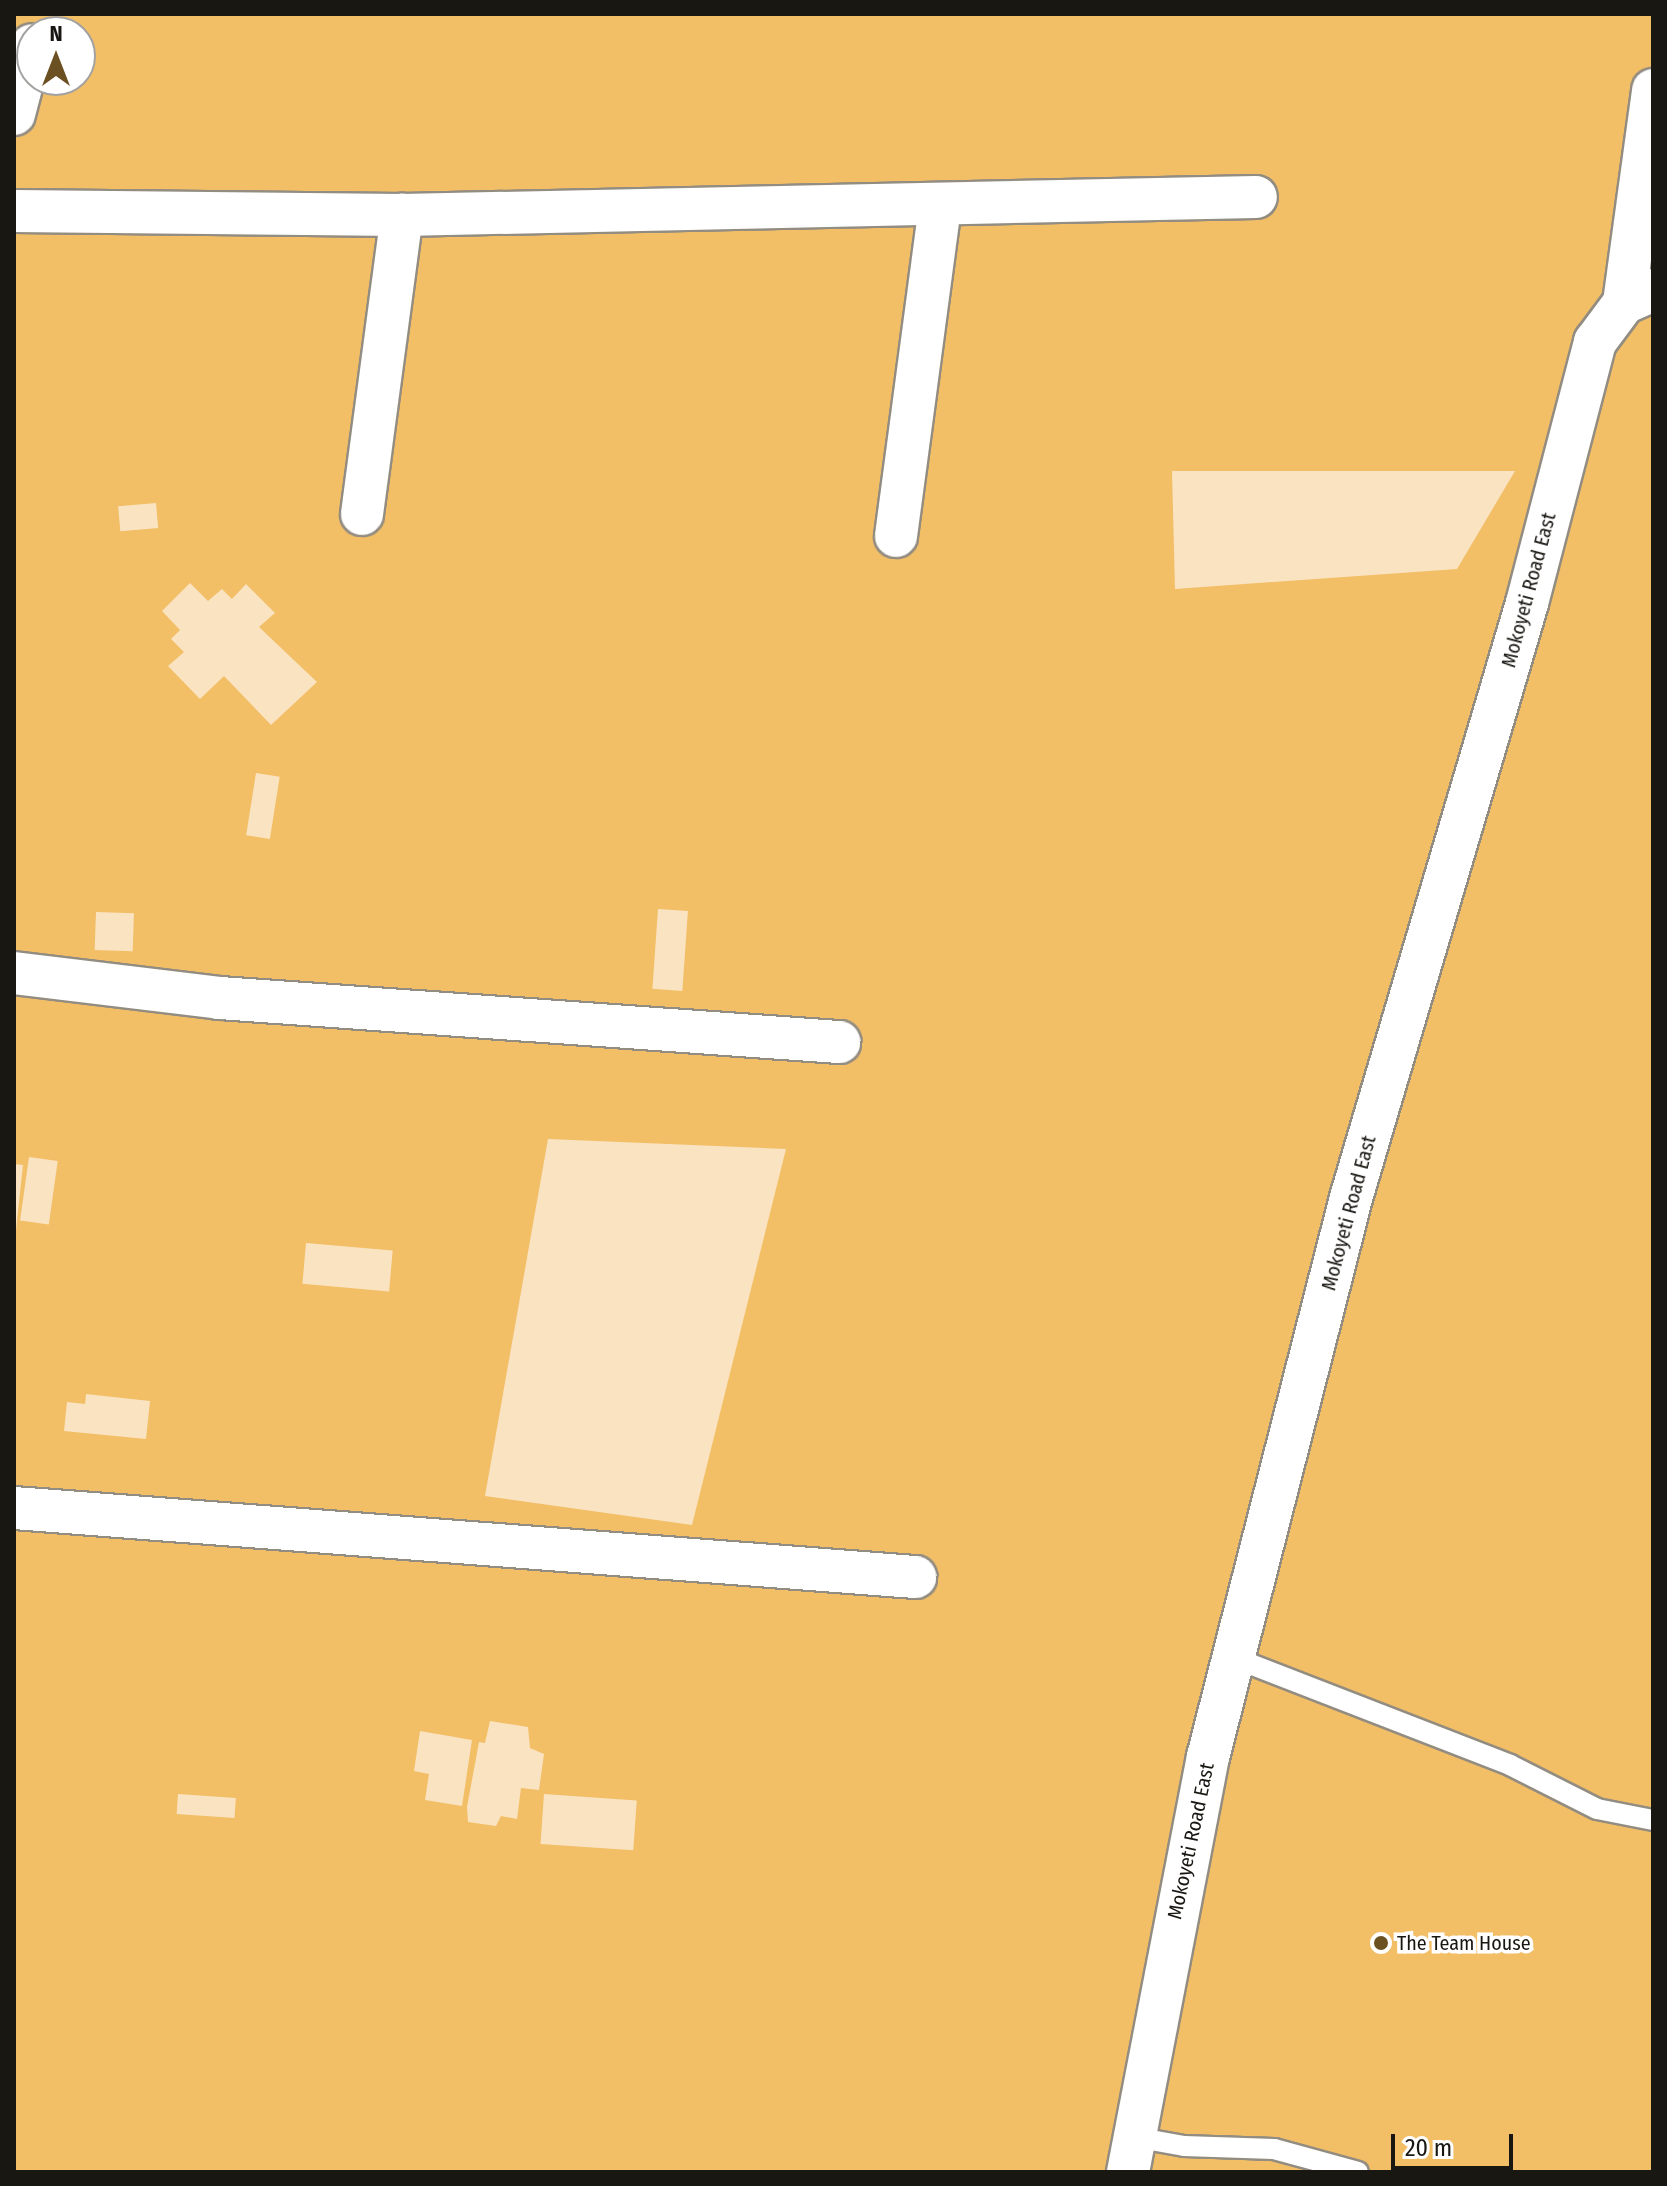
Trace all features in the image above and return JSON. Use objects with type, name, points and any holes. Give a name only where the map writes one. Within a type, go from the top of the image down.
[{"type":"street","points":[[1638,297],[1653,90]]},
{"type":"street","points":[[14,211],[402,215],[1256,197]]},
{"type":"street","points":[[896,536],[940,205]]},
{"type":"street","points":[[362,514],[402,215]]},
{"type":"street","name":"Mokoyeti Road East","points":[[1131,2155],[1232,1657],[1351,1198],[1522,617],[1595,342],[1638,297]]},
{"type":"street","points":[[14,973],[220,998],[839,1042]]},
{"type":"street","points":[[14,1508],[915,1577]]},
{"type":"lane","points":[[1232,1657],[1510,1765],[1597,1809],[1653,1820]]},
{"type":"lane","points":[[1131,2155],[1184,2146],[1274,2149],[1358,2172]]},
{"type":"shaded area","points":[[14,14],[1653,14],[1653,2172],[14,2172]]},
{"type":"building","points":[[1172,471],[1515,471],[1457,569],[1175,589]]},
{"type":"building","points":[[156,503],[158,528],[120,531],[118,506]]},
{"type":"building","points":[[190,583],[208,601],[222,589],[232,599],[246,584],[275,613],[259,627],[317,682],[271,725],[224,676],[200,699],[168,666],[184,652],[171,639],[180,630],[162,611]]},
{"type":"building","points":[[256,773],[280,777],[270,839],[246,835]]},
{"type":"building","points":[[658,909],[688,911],[682,991],[652,989]]},
{"type":"building","points":[[96,912],[134,913],[133,951],[95,950]]},
{"type":"building","points":[[548,1139],[786,1149],[692,1525],[485,1496]]},
{"type":"building","points":[[29,1157],[58,1161],[49,1224],[20,1220]]},
{"type":"building","points":[[14,1164],[23,1165],[16,1230],[14,1230]]},
{"type":"building","points":[[306,1243],[393,1251],[389,1291],[302,1284]]},
{"type":"building","points":[[86,1394],[150,1401],[146,1439],[64,1431],[67,1402],[85,1404]]},
{"type":"building","points":[[490,1721],[528,1727],[530,1748],[544,1754],[539,1790],[521,1788],[517,1819],[501,1816],[496,1826],[468,1822],[467,1807],[479,1742],[485,1743]]},
{"type":"building","points":[[420,1731],[472,1740],[462,1806],[425,1800],[429,1774],[414,1771]]},
{"type":"building","points":[[178,1794],[236,1798],[234,1818],[177,1814]]},
{"type":"building","points":[[544,1794],[637,1800],[633,1850],[541,1844]]},
{"type":"place","name":"The Team House","points":[[1381,1943]]}]
